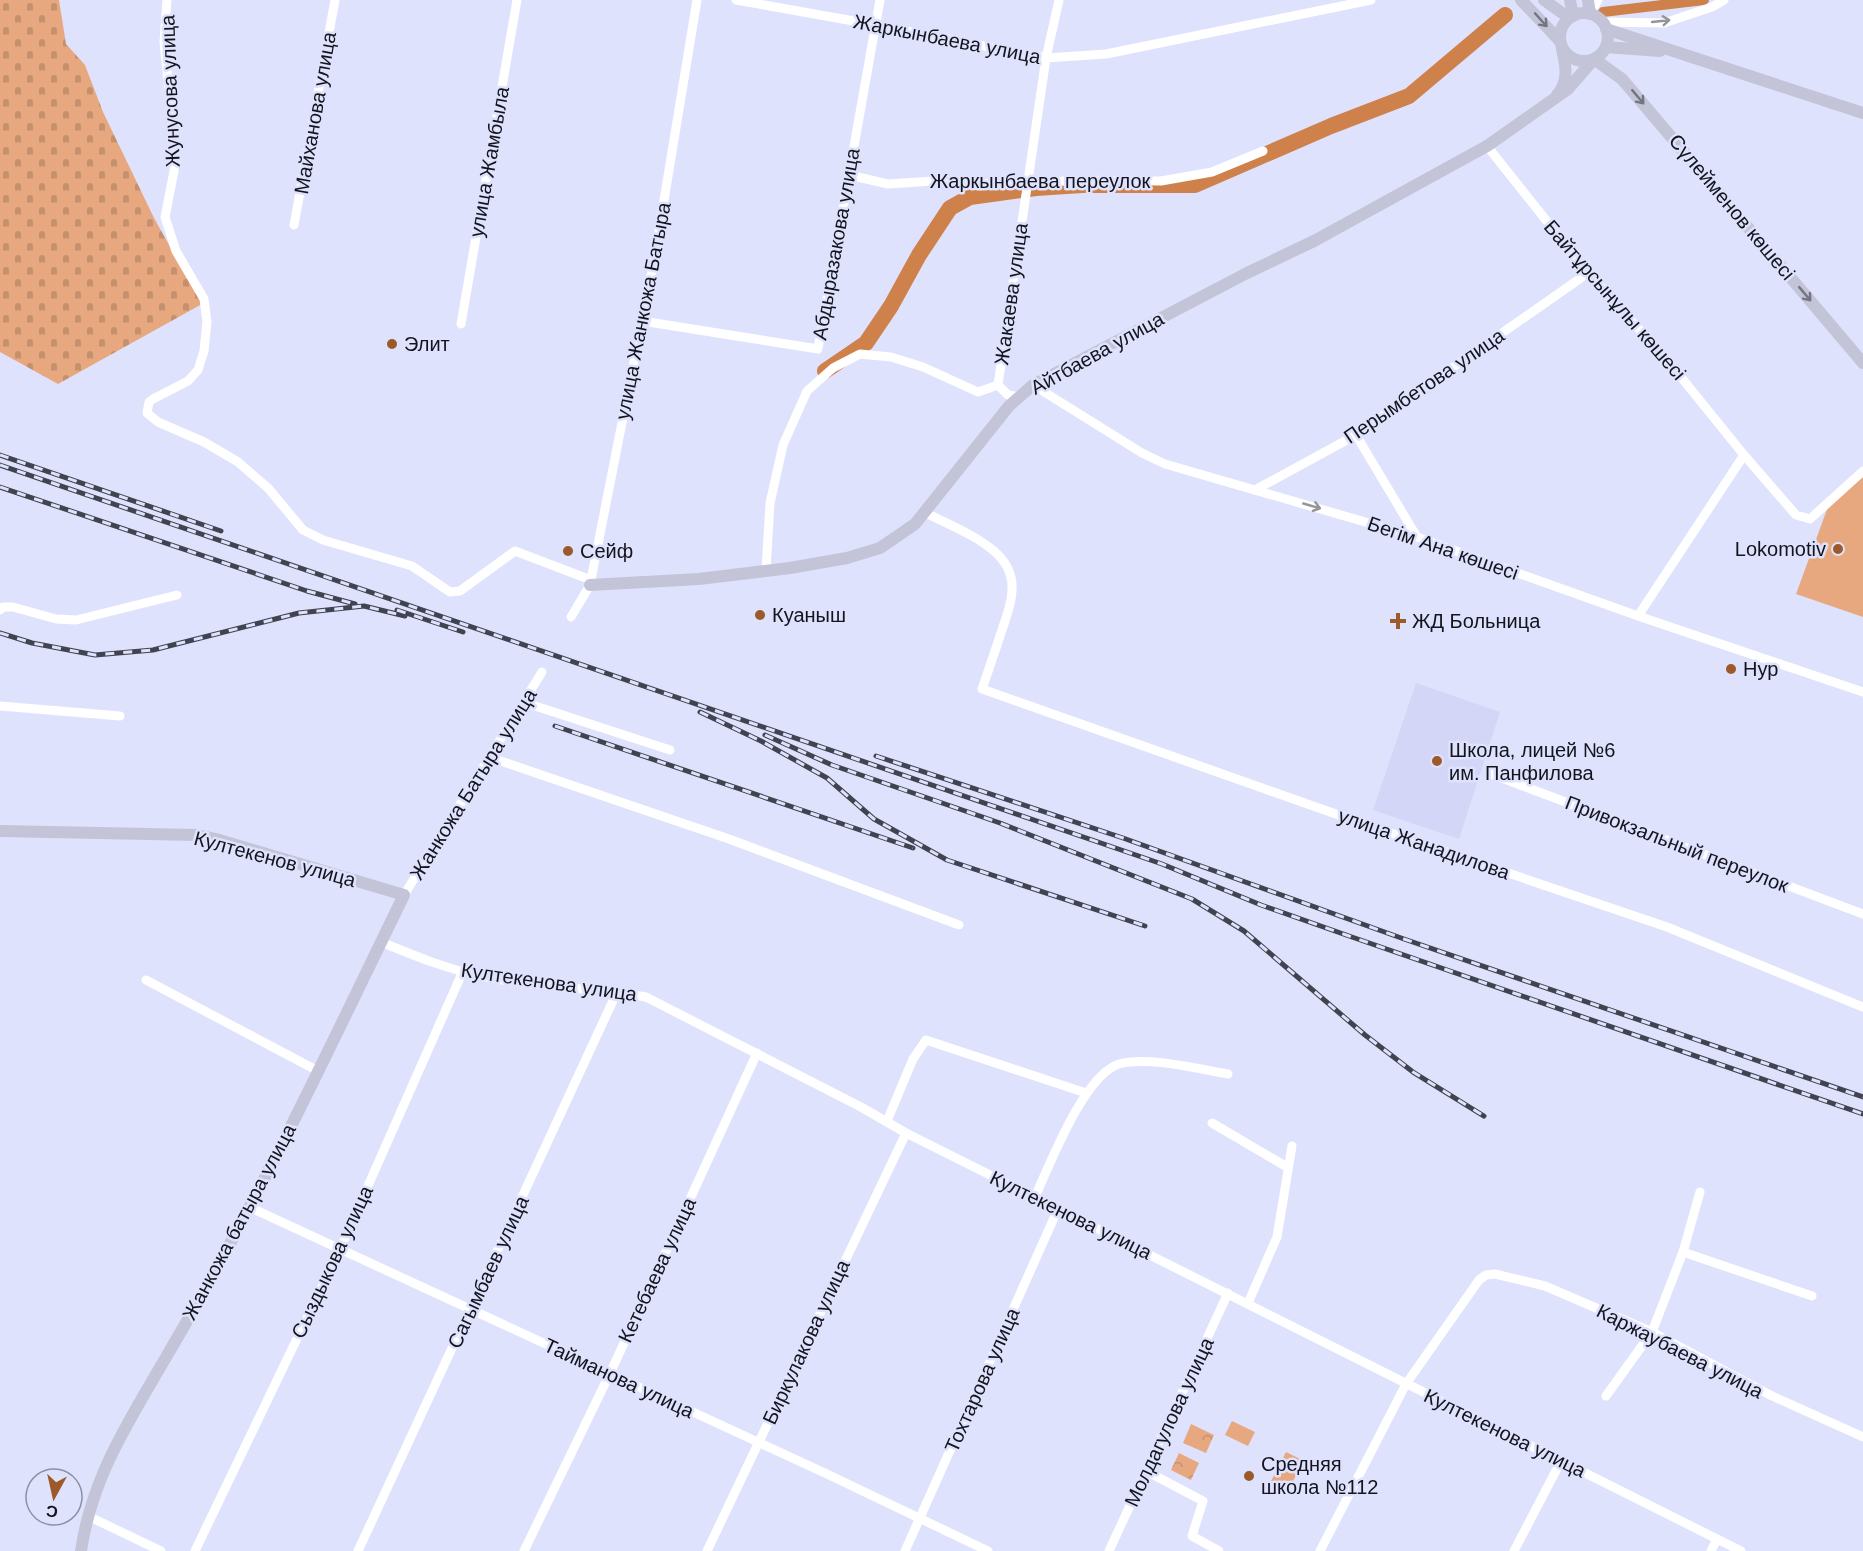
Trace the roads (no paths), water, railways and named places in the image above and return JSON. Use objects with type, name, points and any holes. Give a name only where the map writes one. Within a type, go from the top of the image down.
[{"type":"street","name":"Жунусова улица","points":[[167,0],[164,42],[176,160],[165,218],[176,251],[204,299],[207,322],[204,351],[198,370],[188,381],[149,402],[147,413],[158,422],[204,442],[238,462],[268,488],[303,530],[323,540],[412,566],[450,592],[460,591],[515,551],[590,583]]},
{"type":"street","name":"Майханова улица","points":[[294,225],[335,0]]},
{"type":"street","name":"улица Жамбыла","points":[[461,324],[517,0]]},
{"type":"street","name":"улица Жанкожа Батыра","points":[[572,617],[590,583],[655,255],[696,0]]},
{"type":"street","name":"Жаркынбаева улица","points":[[735,0],[1046,58],[1106,54],[1371,0]]},
{"type":"street","name":"Абдыразакова улица","points":[[642,321],[818,349],[880,0]]},
{"type":"street","name":"Жакаева улица","points":[[1020,397],[1008,395],[998,385],[1046,58],[1059,0]]},
{"type":"street","points":[[1521,0],[1572,58],[1579,61],[1594,59],[1606,47],[1608,41],[1604,26]]},
{"type":"street","points":[[1544,0],[1571,17]]},
{"type":"street","points":[[1570,0],[1571,17]]},
{"type":"street","points":[[1588,0],[1590,14]]},
{"type":"street","points":[[1590,14],[1598,0]]},
{"type":"street","points":[[1604,26],[1664,22],[1712,7],[1724,0]]},
{"type":"street","points":[[1550,103],[1562,88],[1566,76],[1561,29],[1571,17],[1578,14],[1590,14],[1604,26],[1863,113]]},
{"type":"street","points":[[1606,47],[1682,52]]},
{"type":"street","name":"Айтбаева улица","points":[[590,583],[699,579],[766,570],[866,553],[891,542],[906,532],[1009,406],[1033,385],[1247,273],[1314,241],[1487,146],[1568,89],[1594,59]]},
{"type":"street","name":"Сүлейменов көшесі","points":[[1594,59],[1622,78],[1863,363]]},
{"type":"street","name":"Байтұрсынұлы көшесі","points":[[1487,146],[1588,273],[1668,361],[1743,455],[1796,515],[1809,519],[1863,471]]},
{"type":"street","name":"Жаркынбаева переулок","points":[[849,175],[888,184],[934,181],[1026,185],[1074,180],[1161,181],[1212,172],[1263,151]]},
{"type":"street","name":"Перымбетова улица","points":[[1255,490],[1356,435],[1588,273]]},
{"type":"street","points":[[766,570],[770,503],[783,445],[807,391],[833,368],[860,354],[891,357],[923,367],[978,392],[998,385]]},
{"type":"street","name":"Бегім Ана көшесі","points":[[1033,385],[1142,453],[1165,464],[1417,537],[1638,616],[1863,692]]},
{"type":"street","points":[[1356,435],[1417,537]]},
{"type":"street","points":[[1638,616],[1743,455]]},
{"type":"street","name":"улица Жанадилова","points":[[924,512],[992,550],[1002,559],[1013,585],[1012,602],[982,690],[1667,927],[1863,1007]]},
{"type":"street","points":[[0,610],[3,607],[13,607],[56,619],[76,620],[177,595]]},
{"type":"street","name":"Жанкожа Батыра улица","points":[[404,895],[542,672]]},
{"type":"street","points":[[523,702],[670,750]]},
{"type":"street","points":[[0,706],[120,716]]},
{"type":"street","points":[[489,758],[729,838],[959,925]]},
{"type":"street","name":"Привокзальный переулок","points":[[1491,774],[1863,914]]},
{"type":"street","name":"Култекенов улица","points":[[0,831],[197,835],[404,895]]},
{"type":"street","name":"Жанкожа батыра улица","points":[[81,1551],[98,1482],[127,1425],[249,1207],[404,895]]},
{"type":"street","name":"Култекенова улица","points":[[381,942],[434,963],[486,977],[646,997],[757,1053],[906,1133],[1741,1551]]},
{"type":"street","name":"Сыздыкова улица","points":[[195,1551],[340,1249],[463,971]]},
{"type":"street","points":[[146,980],[318,1071]]},
{"type":"street","name":"Сагымбаев улица","points":[[358,1551],[617,992]]},
{"type":"street","points":[[887,1121],[913,1059],[926,1040],[1086,1093]]},
{"type":"street","name":"Кетебаева улица","points":[[524,1551],[610,1374],[757,1053]]},
{"type":"street","points":[[1035,1197],[1086,1093],[1101,1073],[1119,1064],[1150,1061],[1228,1074]]},
{"type":"street","points":[[1212,1123],[1287,1167]]},
{"type":"street","name":"Биркулакова улица","points":[[707,1551],[906,1133]]},
{"type":"street","points":[[1248,1303],[1277,1237],[1292,1146]]},
{"type":"street","points":[[1606,1396],[1652,1332],[1683,1252],[1700,1192]]},
{"type":"street","name":"Тайманова улица","points":[[249,1207],[988,1551]]},
{"type":"street","name":"Тохтарова улица","points":[[905,1551],[1058,1209]]},
{"type":"street","points":[[1683,1252],[1812,1296]]},
{"type":"street","name":"Каржаубаева улица","points":[[1406,1384],[1479,1280],[1486,1275],[1495,1274],[1545,1286],[1652,1332],[1770,1395],[1863,1437]]},
{"type":"street","name":"Молдагулова улица","points":[[1109,1551],[1228,1293]]},
{"type":"street","points":[[1320,1551],[1406,1384]]},
{"type":"street","points":[[1514,1551],[1561,1461]]},
{"type":"street","points":[[1146,1471],[1203,1501],[1192,1536],[1219,1551]]},
{"type":"street","points":[[88,1516],[161,1551]]},
{"type":"street","points":[[1711,1551],[1717,1539]]},
{"type":"waterway","points":[[1603,12],[1704,0]]},
{"type":"waterway","points":[[825,371],[866,343],[950,208],[970,197],[1036,188],[1082,185],[1195,185],[1331,126],[1409,96],[1505,15]]},
{"type":"railway","points":[[0,455],[221,531]]},
{"type":"railway","points":[[0,465],[1162,864],[1261,905],[1863,1114]]},
{"type":"railway","points":[[0,487],[307,591],[355,604]]},
{"type":"railway","points":[[0,633],[32,643],[95,655],[153,650],[299,613],[364,606],[405,616]]},
{"type":"railway","points":[[397,610],[463,632]]},
{"type":"railway","points":[[700,712],[761,741],[827,778],[874,819],[947,860],[1145,926]]},
{"type":"railway","points":[[555,726],[913,848]]},
{"type":"railway","points":[[765,735],[832,765],[1000,823],[1192,899],[1244,931],[1365,1035],[1413,1072],[1484,1116]]},
{"type":"railway","points":[[876,756],[1123,838],[1404,939],[1863,1097]]},
{"type":"place","name":"Элит","points":[[392,344]]},
{"type":"place","name":"Lokomotiv","points":[[1838,549]]},
{"type":"place","name":"Сейф","points":[[568,551]]},
{"type":"place","name":"Куаныш","points":[[760,615]]},
{"type":"place","name":"ЖД Больница","points":[[1398,621]]},
{"type":"place","name":"Нур","points":[[1731,669]]},
{"type":"place","name":"Школа, лицей №6 им. Панфилова","points":[[1437,761]]},
{"type":"place","name":"Средняя школа №112","points":[[1249,1476]]}]
